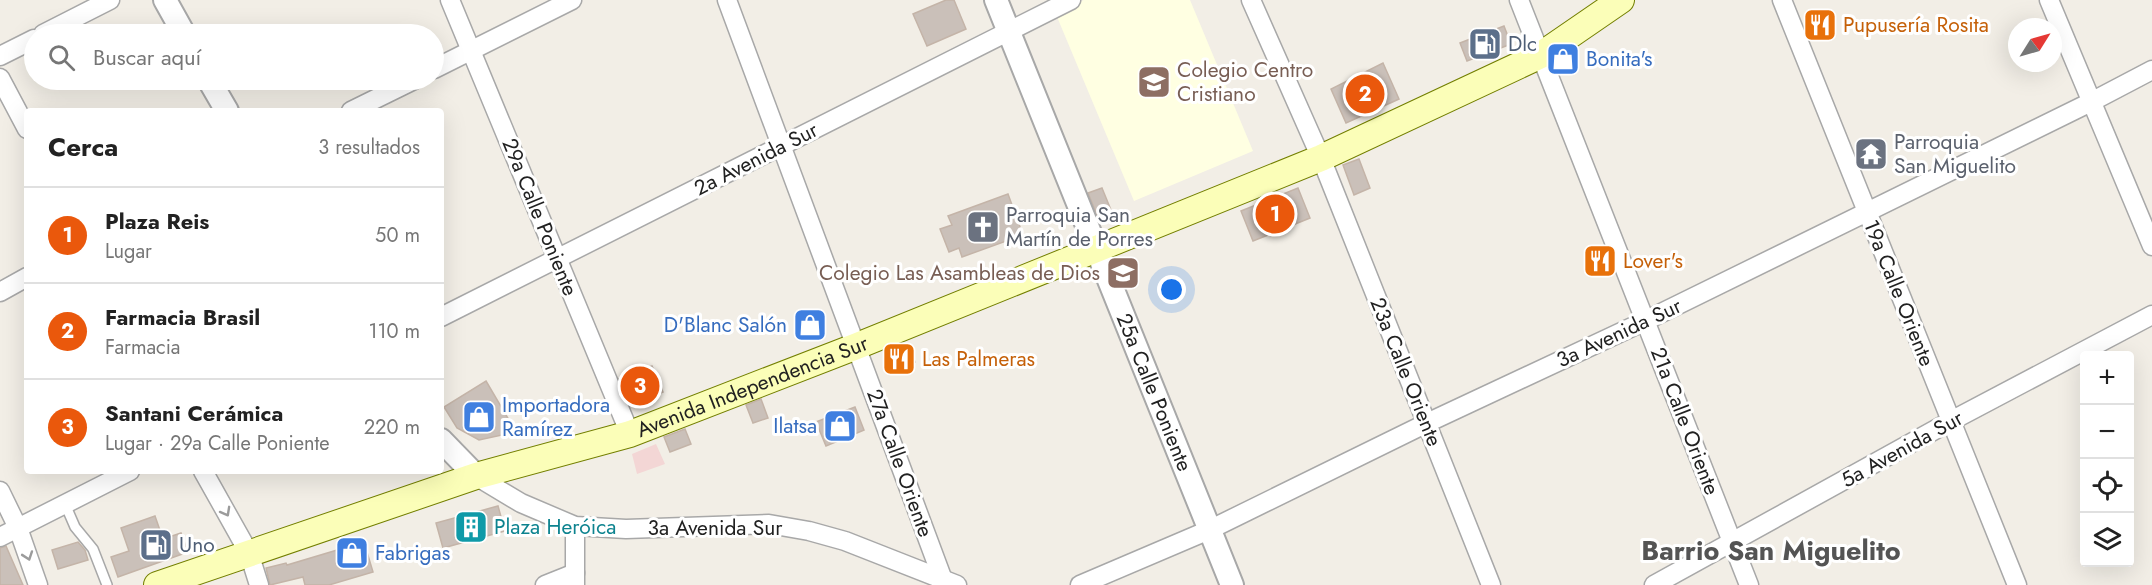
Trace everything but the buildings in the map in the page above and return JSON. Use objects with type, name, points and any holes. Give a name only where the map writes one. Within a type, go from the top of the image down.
[{"type":"main road","name":"Avenida Independencia Sur","points":[[157,585],[476,476],[630,434],[857,346],[1321,158],[1541,55],[1621,0]]},
{"type":"street","points":[[63,24],[110,0]]},
{"type":"street","points":[[165,0],[178,24]]},
{"type":"street","name":"29a Calle Poniente","points":[[450,0],[630,434]]},
{"type":"street","points":[[444,64],[572,0]]},
{"type":"street","name":"27a Calle Oriente","points":[[727,0],[947,583]]},
{"type":"street","name":"25a Calle Poniente","points":[[996,0],[1232,585]]},
{"type":"street","name":"2a Avenida Sur","points":[[444,315],[1071,0]]},
{"type":"street","name":"23a Calle Oriente","points":[[1251,0],[1321,158],[1491,585]]},
{"type":"street","name":"21a Calle Oriente","points":[[1519,0],[1749,585]]},
{"type":"street","name":"19a Calle Oriente","points":[[1782,0],[2017,585]]},
{"type":"street","points":[[2049,0],[2152,246]]},
{"type":"street","points":[[0,56],[24,44]]},
{"type":"street","name":"3a Avenida Sur","points":[[1080,585],[1209,530],[1427,423],[1645,321],[2152,70]]},
{"type":"street","points":[[0,78],[24,123]]},
{"type":"street","points":[[215,90],[225,108]]},
{"type":"street","points":[[357,108],[394,90]]},
{"type":"street","points":[[0,292],[24,279]]},
{"type":"street","name":"5a Avenida Sur","points":[[1654,585],[1951,421],[2152,315]]},
{"type":"street","points":[[444,443],[476,476]]},
{"type":"street","points":[[0,537],[124,474]]},
{"type":"street","points":[[205,474],[249,553],[259,585]]},
{"type":"street","name":"3a Avenida Sur","points":[[476,476],[521,503],[575,526],[626,529],[770,524],[845,541],[947,583]]},
{"type":"street","points":[[0,491],[18,528],[38,585]]},
{"type":"street","points":[[545,585],[575,579],[575,526]]},
{"type":"lane","points":[[65,504],[75,527],[93,549],[108,585]]},
{"type":"shaded area","name":"Colegio Centro Cristiano","points":[[1084,0],[1190,0],[1253,151],[1134,201],[1055,12]]},
{"type":"shaded area","points":[[656,444],[665,464],[637,474],[632,454]]},
{"type":"place","name":"Pupusería Rosita","points":[[1820,25]]},
{"type":"place","name":"Dlc","points":[[1485,44]]},
{"type":"place","name":"Bonita's","points":[[1563,59]]},
{"type":"place","name":"Colegio Centro Cristiano","points":[[1154,82]]},
{"type":"place","name":"Farmacia Brasil","points":[[1365,94]]},
{"type":"place","name":"Parroquia San Miguelito","points":[[1871,154]]},
{"type":"place","name":"Plaza Reis","points":[[1275,214]]},
{"type":"place","name":"Parroquia San Martín de Porres","points":[[983,227]]},
{"type":"place","name":"Lover's","points":[[1600,261]]},
{"type":"place","name":"Colegio Las Asambleas de Dios","points":[[1123,273]]},
{"type":"place","name":"D'Blanc Salón","points":[[810,325]]},
{"type":"place","name":"Las Palmeras","points":[[899,359]]},
{"type":"place","name":"Santani Cerámica","points":[[640,386]]},
{"type":"place","name":"Importadora Ramírez","points":[[479,417]]},
{"type":"place","name":"Ilatsa","points":[[840,426]]},
{"type":"place","name":"Plaza Heróica","points":[[471,527]]},
{"type":"place","name":"Uno","points":[[156,545]]},
{"type":"place","name":"Fabrigas","points":[[352,553]]},
{"type":"district","name":"Barrio San Miguelito","points":[[1771,550]]}]
